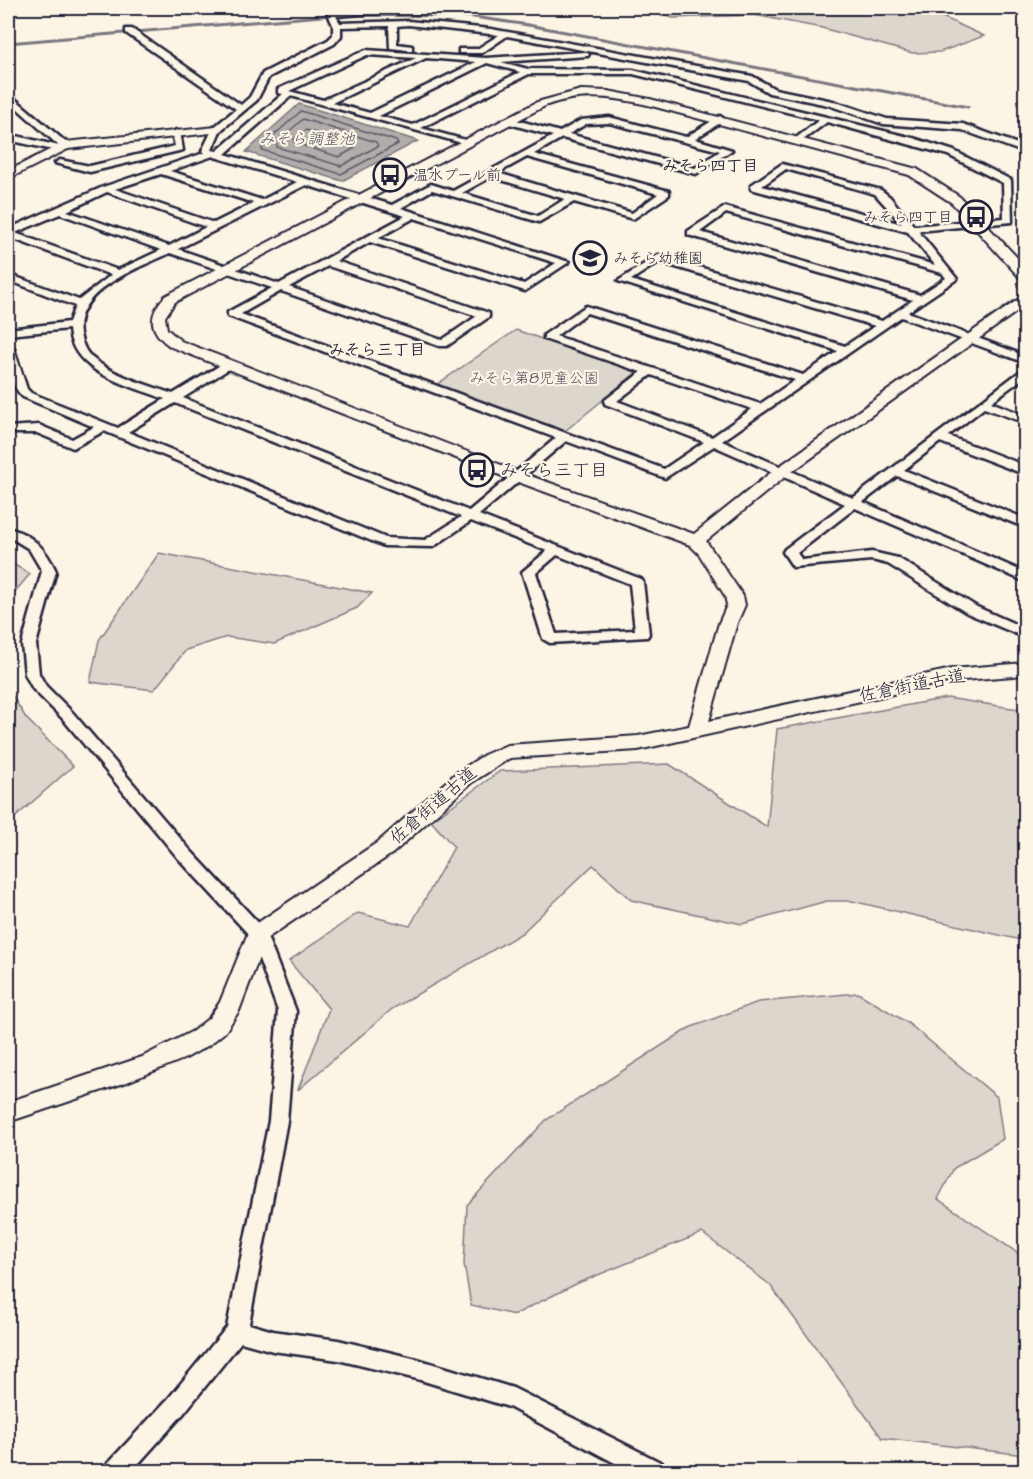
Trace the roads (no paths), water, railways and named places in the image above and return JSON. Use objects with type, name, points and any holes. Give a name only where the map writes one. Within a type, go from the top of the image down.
[{"type":"street","points":[[370,239],[525,288],[564,262],[207,151],[216,130],[254,99],[266,75],[331,42],[338,36],[337,25],[330,10],[378,11],[379,8]]},
{"type":"street","points":[[337,25],[393,23],[505,34],[615,53],[752,79],[772,91],[830,103],[886,122],[963,127],[1026,150]]},
{"type":"street","points":[[393,23],[393,46],[435,51],[479,51],[505,34]]},
{"type":"street","points":[[129,31],[241,109]]},
{"type":"street","points":[[466,143],[281,91],[366,52],[486,60],[615,53]]},
{"type":"street","points":[[324,103],[424,57]]},
{"type":"street","points":[[371,116],[486,60],[528,71],[633,72],[910,140],[951,153],[1008,182],[1009,220],[910,229],[754,187],[785,166],[878,192],[886,199],[910,229],[952,279],[665,474],[232,314],[414,215]]},
{"type":"street","points":[[414,128],[528,71]]},
{"type":"street","points":[[697,730],[728,623],[736,605],[734,596],[706,551],[696,541],[516,476],[228,365],[166,338],[159,329],[157,319],[160,308],[170,299],[359,198],[554,98],[594,92],[619,94],[720,119],[913,172],[945,191],[1026,276]]},
{"type":"street","points":[[8,233],[106,189],[159,170],[216,154],[290,93]]},
{"type":"street","points":[[8,96],[62,147]]},
{"type":"street","points":[[687,140],[720,119]]},
{"type":"street","points":[[799,140],[826,119]]},
{"type":"street","points":[[454,194],[525,154],[561,135],[584,122],[609,120],[727,150],[696,171],[561,135],[509,121]]},
{"type":"street","points":[[8,137],[62,147],[216,130]]},
{"type":"street","points":[[60,163],[90,169],[180,148],[176,133]]},
{"type":"street","points":[[8,175],[62,147]]},
{"type":"street","points":[[490,174],[633,216],[666,193],[525,154]]},
{"type":"street","points":[[159,170],[263,203]]},
{"type":"street","points":[[305,182],[119,274],[80,304],[73,325],[79,345],[88,360],[116,376],[471,516],[556,550],[636,582],[642,634],[550,639],[529,572],[556,550]]},
{"type":"street","points":[[392,209],[431,188],[539,219],[573,198]]},
{"type":"street","points":[[106,189],[216,227]]},
{"type":"street","points":[[921,299],[692,233],[725,210],[946,271]]},
{"type":"street","points":[[59,211],[443,344],[484,315],[327,262]]},
{"type":"street","points":[[8,233],[119,274]]},
{"type":"street","points":[[846,350],[623,281],[658,258],[884,325]]},
{"type":"street","points":[[8,277],[80,304]]},
{"type":"street","points":[[696,541],[780,473],[1026,298]]},
{"type":"street","points":[[761,408],[549,337],[586,309],[804,379]]},
{"type":"street","points":[[900,313],[1026,360]]},
{"type":"street","points":[[8,332],[73,325]]},
{"type":"street","points":[[8,349],[22,390],[27,395],[384,542],[428,544],[471,516],[565,436]]},
{"type":"street","points":[[121,432],[228,365]]},
{"type":"street","points":[[649,371],[609,402],[712,441],[780,473],[1026,578]]},
{"type":"street","points":[[1023,376],[983,403],[790,552],[798,564],[872,556],[893,561],[972,610],[1026,634]]},
{"type":"street","points":[[983,403],[1026,420]]},
{"type":"street","points":[[8,430],[39,429],[73,444],[104,426]]},
{"type":"street","points":[[939,437],[1026,471]]},
{"type":"street","points":[[896,471],[1026,524]]},
{"type":"street","points":[[8,532],[31,543],[49,571],[29,644],[32,674],[40,688],[68,717],[184,854],[258,934],[287,1011],[278,1121],[237,1331],[176,1406],[115,1472]]},
{"type":"street","name":"佐倉街道古道","points":[[8,1112],[159,1059],[208,1032],[216,1026],[231,1006],[247,953],[258,934],[403,834],[467,773],[487,760],[507,752],[638,743],[952,675],[1026,669]]},
{"type":"street","points":[[237,1331],[273,1341],[338,1350],[513,1398],[656,1472]]},
{"type":"water","name":"みそら調整池","points":[[299,104],[418,141],[342,181],[246,152]]},
{"type":"waterway","points":[[8,43],[333,15]]},
{"type":"waterway","points":[[346,15],[467,16],[528,25],[968,107]]},
{"type":"place","name":"温水プール前","points":[[390,175]]},
{"type":"place","name":"みそら四丁目","points":[[976,217]]},
{"type":"place","name":"みそら幼稚園","points":[[590,258]]},
{"type":"place","name":"みそら三丁目","points":[[477,470]]},
{"type":"district","name":"みそら四丁目","points":[[710,165]]},
{"type":"district","name":"みそら三丁目","points":[[377,349]]},
{"type":"park label","name":"みそら第8児童公園","points":[[534,378]]}]
